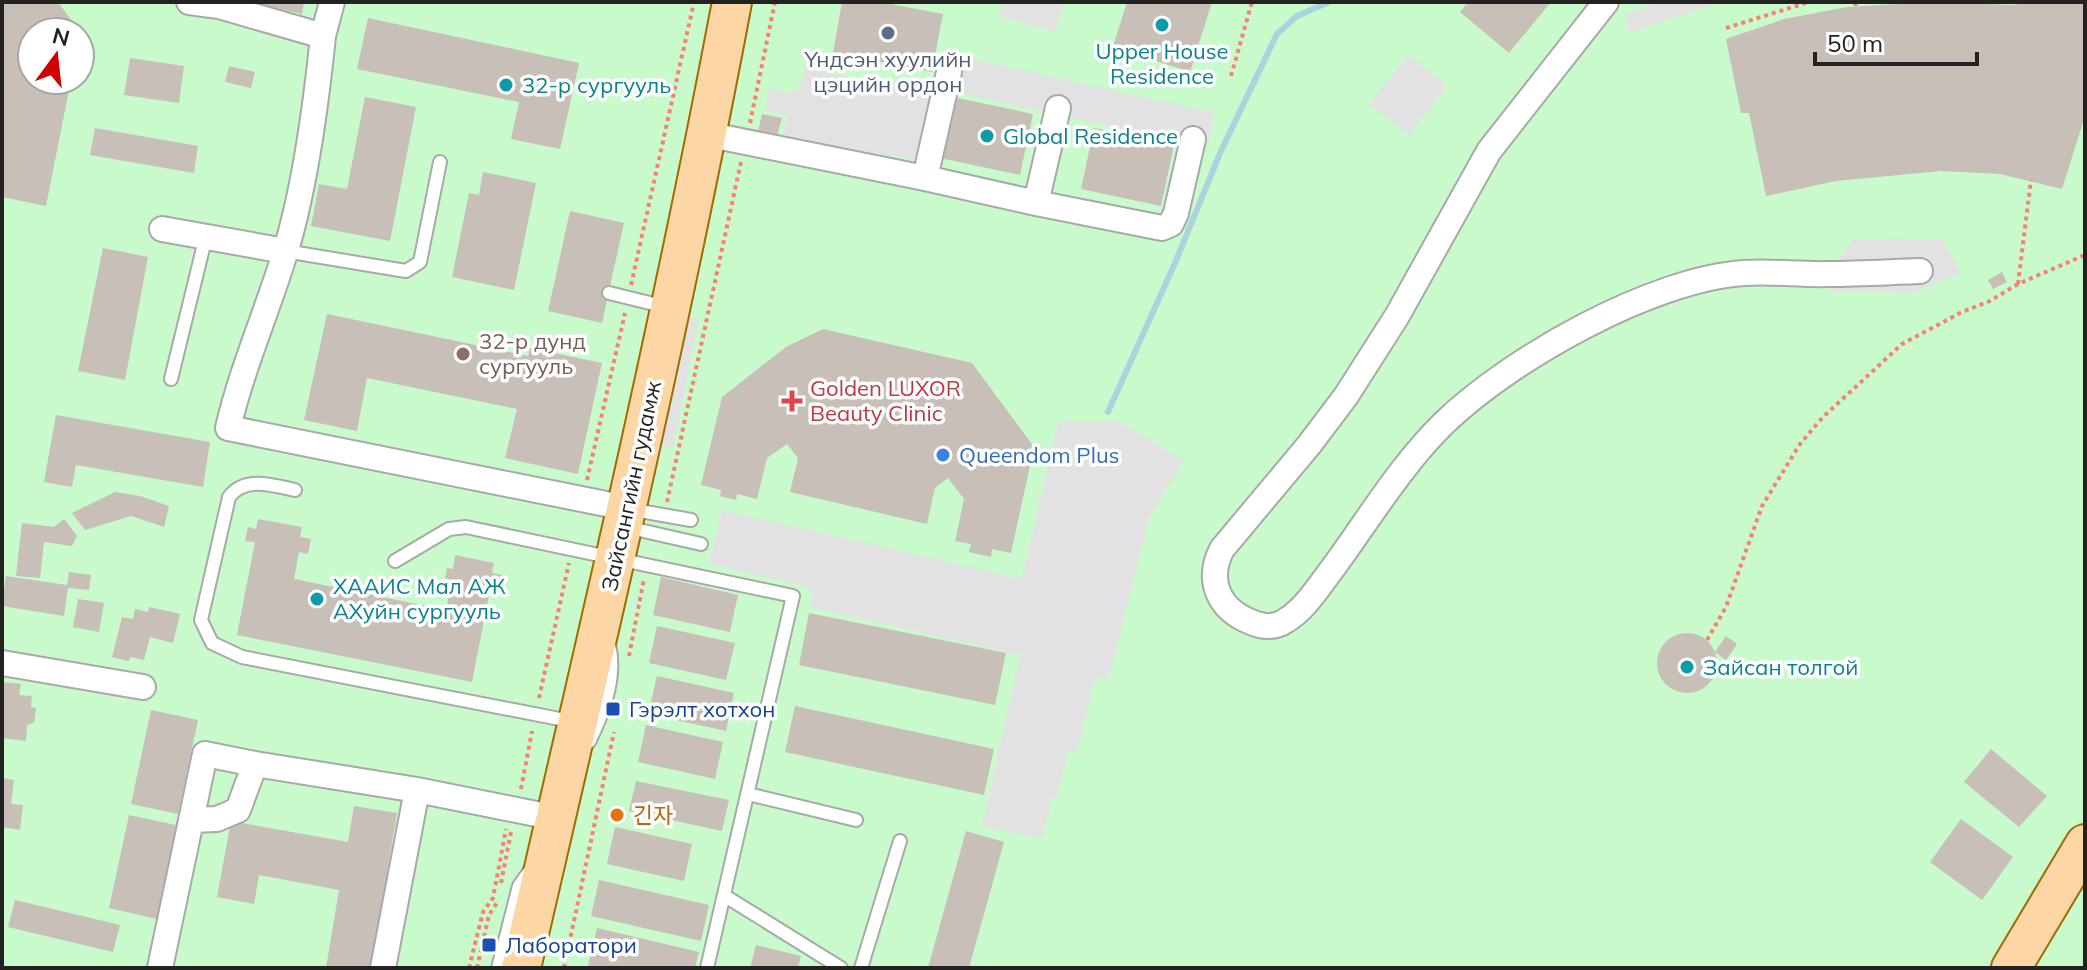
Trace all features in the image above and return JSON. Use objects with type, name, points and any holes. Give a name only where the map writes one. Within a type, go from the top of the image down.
[{"type":"main road","name":"Зайсангийн гудамж","points":[[521,968],[558,808],[596,726],[599,628],[628,538],[669,308],[732,2]]},
{"type":"main road","points":[[2011,968],[2085,844]]},
{"type":"street","points":[[189,2],[219,4],[323,36]]},
{"type":"street","points":[[332,2],[323,36],[318,85],[285,251],[240,382],[228,428],[628,538]]},
{"type":"street","points":[[1606,2],[1489,151],[1397,316],[1346,396],[1222,549],[1214,565],[1215,584],[1224,601],[1240,617],[1256,624],[1272,626],[1289,619],[1318,588],[1418,452],[1443,424],[1471,399],[1519,365],[1622,308],[1666,290],[1744,273],[1920,271]]},
{"type":"street","points":[[925,178],[949,72]]},
{"type":"street","points":[[1036,203],[1058,108]]},
{"type":"street","points":[[706,134],[1162,228],[1171,224],[1176,213],[1193,139]]},
{"type":"street","points":[[162,229],[285,251]]},
{"type":"street","points":[[2,663],[143,687]]},
{"type":"street","points":[[160,968],[205,754],[417,790],[558,808]]},
{"type":"street","points":[[191,820],[217,819],[238,810],[255,764]]},
{"type":"street","points":[[383,968],[417,790]]},
{"type":"lane","points":[[285,251],[406,271],[420,262],[440,162]]},
{"type":"lane","points":[[171,379],[206,236]]},
{"type":"lane","points":[[609,293],[669,308]]},
{"type":"lane","points":[[295,490],[250,484],[236,488],[229,497],[201,620],[212,643],[242,657],[596,726]]},
{"type":"lane","points":[[628,538],[664,515],[691,520]]},
{"type":"lane","points":[[395,561],[449,529],[466,527],[701,544]]},
{"type":"lane","points":[[628,538],[793,596],[707,968]]},
{"type":"lane","points":[[558,808],[604,711],[612,658],[599,628]]},
{"type":"lane","points":[[748,794],[856,820]]},
{"type":"lane","points":[[861,968],[900,841]]},
{"type":"lane","points":[[498,968],[519,886],[529,871],[547,857]]},
{"type":"lane","points":[[725,896],[841,968]]},
{"type":"path","points":[[664,515],[775,2]]},
{"type":"path","points":[[1231,76],[1252,2]]},
{"type":"path","points":[[1726,28],[1809,2]]},
{"type":"path","points":[[2018,284],[2031,180]]},
{"type":"path","points":[[1707,640],[1726,607],[1762,506],[1800,444],[1822,418],[1902,344],[2018,284],[2085,255]]},
{"type":"path","points":[[626,669],[628,538]]},
{"type":"path","points":[[564,968],[596,726]]},
{"type":"path","points":[[469,968],[483,912],[493,898],[507,825]]},
{"type":"green space","points":[[2,2],[2085,2],[2085,968],[2,968]]},
{"type":"shaded area","points":[[1003,2],[1064,2],[1055,32],[999,16]]},
{"type":"shaded area","points":[[1660,2],[1721,2],[1628,33],[1625,14]]},
{"type":"shaded area","points":[[954,55],[1215,113],[1207,148],[946,90]]},
{"type":"shaded area","points":[[1408,55],[1448,86],[1409,135],[1369,104]]},
{"type":"shaded area","points":[[804,68],[930,94],[918,160],[782,137],[788,116],[765,111],[770,88],[792,93],[801,84]]},
{"type":"shaded area","points":[[1854,239],[1943,240],[1961,273],[1912,293],[1830,291],[1833,266]]},
{"type":"shaded area","points":[[685,316],[699,319],[673,448],[658,445]]},
{"type":"shaded area","points":[[1058,422],[1120,422],[1184,461],[1150,516],[1109,679],[1096,676],[1077,753],[1068,751],[1057,798],[1052,797],[1042,839],[982,826],[1020,655],[809,607],[812,594],[808,587],[709,564],[722,510],[1022,579]]},
{"type":"building","points":[[2,2],[58,2],[68,16],[16,16],[16,96],[68,96],[46,206],[2,197]]},
{"type":"building","points":[[248,2],[304,2],[302,14]]},
{"type":"building","name":"Үндсэн хуулийн цэцийн ордон","points":[[842,2],[880,2],[943,14],[932,72],[833,53]]},
{"type":"building","name":"Upper House Residence","points":[[1127,2],[1212,2],[1190,72],[1113,47]]},
{"type":"building","points":[[1468,2],[1551,2],[1509,53],[1460,12]]},
{"type":"building","points":[[1934,2],[2016,5],[2017,2],[2085,2],[2085,116],[2062,189],[2000,174],[1941,171],[1836,181],[1766,196],[1749,113],[1741,113],[1726,39],[1784,19],[1847,7]]},
{"type":"building","name":"32-р сургууль","points":[[368,18],[579,63],[560,149],[511,139],[519,102],[357,69]]},
{"type":"building","points":[[130,58],[184,66],[179,103],[124,95]]},
{"type":"building","points":[[229,66],[255,72],[251,88],[225,82]]},
{"type":"building","points":[[365,97],[416,107],[390,241],[311,226],[319,184],[347,189]]},
{"type":"building","name":"Global Residence","points":[[953,97],[1033,114],[1020,175],[940,158]]},
{"type":"building","points":[[762,114],[782,118],[777,136],[758,132]]},
{"type":"building","points":[[95,128],[198,146],[194,173],[90,155]]},
{"type":"building","name":"Global Residence","points":[[1094,128],[1174,145],[1161,206],[1081,189]]},
{"type":"building","points":[[483,172],[536,183],[514,290],[452,277],[469,193],[479,195]]},
{"type":"building","points":[[570,211],[624,223],[602,323],[548,311]]},
{"type":"building","points":[[103,248],[148,257],[125,380],[78,371]]},
{"type":"building","points":[[2002,272],[2007,282],[1993,289],[1988,280]]},
{"type":"building","points":[[327,314],[528,356],[530,348],[602,363],[578,474],[505,458],[517,409],[367,378],[357,431],[304,420]]},
{"type":"building","points":[[823,329],[972,363],[1034,447],[1011,553],[992,549],[991,557],[969,552],[971,544],[955,541],[964,499],[948,478],[935,488],[927,524],[790,492],[798,458],[787,444],[767,458],[757,499],[737,494],[736,500],[720,496],[721,490],[701,485],[722,397],[786,347]]},
{"type":"building","points":[[56,415],[210,442],[203,487],[76,465],[72,487],[44,482]]},
{"type":"building","points":[[115,492],[140,496],[169,506],[164,527],[131,516],[85,530],[72,513]]},
{"type":"building","points":[[64,519],[77,536],[72,546],[44,542],[40,578],[16,576],[22,523],[54,527]]},
{"type":"building","name":"ХААИС Мал АЖ АХуйн сургууль","points":[[258,519],[302,527],[300,537],[311,539],[308,554],[299,552],[294,579],[446,610],[452,580],[445,578],[447,568],[453,569],[455,555],[494,563],[492,573],[503,575],[501,587],[491,585],[472,682],[237,635],[255,542],[245,541],[248,527],[256,529]]},
{"type":"building","points":[[69,572],[91,575],[89,590],[68,588],[64,616],[2,606],[6,576],[67,585]]},
{"type":"building","points":[[661,577],[738,595],[730,632],[653,615]]},
{"type":"building","points":[[78,599],[104,603],[99,632],[73,627]]},
{"type":"building","points":[[149,607],[180,614],[173,643],[150,637],[144,660],[112,657],[122,617],[133,619],[135,609],[148,612]]},
{"type":"building","points":[[809,613],[1006,653],[995,705],[799,665]]},
{"type":"building","points":[[657,626],[735,643],[726,680],[649,663]]},
{"type":"building","name":"Зайсан толгой","points":[[1687,633],[1699,635],[1708,642],[1715,651],[1715,675],[1708,684],[1699,691],[1687,693],[1675,691],[1666,684],[1659,675],[1657,663],[1659,651],[1666,642],[1675,635]]},
{"type":"building","points":[[1726,636],[1737,644],[1726,660],[1715,652]]},
{"type":"building","points":[[657,676],[734,693],[726,731],[648,714]]},
{"type":"building","points":[[2,682],[21,684],[19,695],[32,696],[31,707],[36,708],[34,723],[27,725],[26,741],[2,738]]},
{"type":"building","points":[[795,706],[994,749],[984,795],[785,752]]},
{"type":"building","points":[[151,710],[198,720],[178,814],[131,804]]},
{"type":"building","points":[[646,725],[723,742],[715,779],[638,762]]},
{"type":"building","points":[[1991,749],[2047,796],[2019,827],[1964,782]]},
{"type":"building","points":[[2,778],[14,780],[11,804],[23,805],[20,830],[2,827]]},
{"type":"building","points":[[636,781],[729,800],[722,831],[629,811]]},
{"type":"building","points":[[354,806],[397,813],[371,968],[326,968],[339,890],[259,875],[254,904],[217,897],[231,821],[348,842]]},
{"type":"building","points":[[129,815],[176,825],[157,919],[109,908]]},
{"type":"building","points":[[1961,819],[2013,857],[1982,900],[1930,862]]},
{"type":"building","points":[[615,827],[692,844],[684,881],[607,864]]},
{"type":"building","points":[[966,831],[1004,842],[969,968],[928,968]]},
{"type":"building","points":[[599,880],[709,905],[701,941],[591,916]]},
{"type":"building","points":[[15,900],[120,925],[113,952],[8,927]]},
{"type":"building","points":[[597,928],[699,952],[695,968],[588,966]]},
{"type":"building","points":[[756,945],[801,956],[798,968],[750,968]]},
{"type":"waterway","points":[[1108,412],[1221,151],[1277,34],[1297,16],[1329,2]]},
{"type":"place","name":"Upper House Residence","points":[[1162,25]]},
{"type":"place","name":"Үндсэн хуулийн цэцийн ордон","points":[[888,33]]},
{"type":"place","name":"32-р сургууль","points":[[506,85]]},
{"type":"place","name":"Global Residence","points":[[987,136]]},
{"type":"place","name":"32-р дунд сургууль","points":[[463,354]]},
{"type":"place","name":"Golden LUXOR Beauty Clinic","points":[[792,401]]},
{"type":"place","name":"Queendom Plus","points":[[943,455]]},
{"type":"place","name":"ХААИС Мал АЖ АХуйн сургууль","points":[[317,599]]},
{"type":"place","name":"Зайсан толгой","points":[[1687,667]]},
{"type":"place","name":"Гэрэлт хотхон","points":[[613,709]]},
{"type":"place","name":"긴자","points":[[617,815]]},
{"type":"place","name":"Лаборатори","points":[[489,945]]}]
